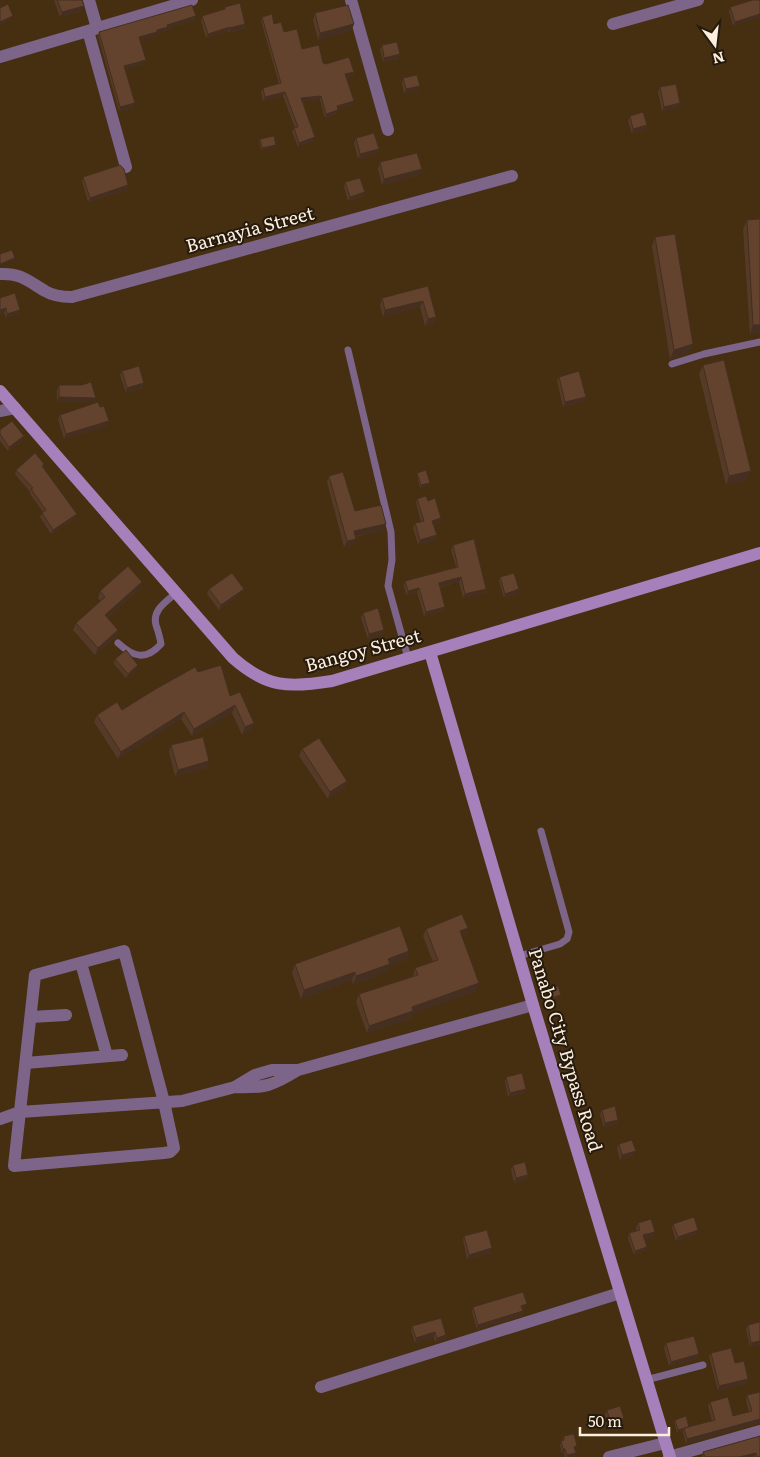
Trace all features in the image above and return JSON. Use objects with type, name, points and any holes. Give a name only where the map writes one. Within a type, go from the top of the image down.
[{"type":"main road","name":"Bangoy Street","points":[[0,391],[233,658],[247,670],[275,683],[289,686],[332,681],[760,553]]},
{"type":"main road","name":"Panabo City Bypass Road","points":[[430,652],[533,1005],[670,1457]]},
{"type":"street","points":[[89,0],[92,30],[126,167]]},
{"type":"street","points":[[0,57],[192,0]]},
{"type":"street","points":[[351,0],[388,130]]},
{"type":"street","points":[[613,24],[698,0]]},
{"type":"street","name":"Barnayia Street","points":[[0,274],[11,273],[24,278],[46,292],[62,297],[72,297],[512,176]]},
{"type":"street","points":[[0,412],[15,408]]},
{"type":"street","points":[[124,951],[164,1102],[174,1146],[172,1150],[168,1153],[14,1166],[31,1017],[35,975],[124,951]]},
{"type":"street","points":[[81,963],[107,1056]]},
{"type":"street","points":[[0,1119],[20,1112],[189,1100],[235,1087],[264,1072],[272,1070],[298,1070],[533,1005]]},
{"type":"street","points":[[31,1017],[66,1015]]},
{"type":"street","points":[[26,1063],[122,1055]]},
{"type":"street","points":[[321,1387],[620,1293]]},
{"type":"street","points":[[670,1457],[760,1431]]},
{"type":"street","points":[[608,1457],[665,1443]]},
{"type":"lane","points":[[672,364],[704,354],[760,342]]},
{"type":"lane","points":[[348,350],[391,532],[392,560],[388,586],[408,658]]},
{"type":"lane","points":[[118,642],[135,655],[144,656],[155,650],[161,644],[154,618],[156,611],[176,593]]},
{"type":"lane","points":[[519,956],[560,944],[567,939],[569,932],[542,831]]},
{"type":"lane","points":[[646,1380],[703,1364]]},
{"type":"building","points":[[57,0],[82,0],[84,6],[62,12]]},
{"type":"building","points":[[753,0],[760,0],[760,14],[735,22],[730,7]]},
{"type":"building","points":[[240,3],[245,24],[208,34],[202,16]]},
{"type":"building","points":[[8,4],[13,16],[0,22],[0,8]]},
{"type":"building","points":[[192,5],[196,16],[167,25],[168,27],[157,30],[157,32],[139,37],[146,60],[124,66],[135,103],[120,107],[99,32]]},
{"type":"building","points":[[348,5],[354,24],[320,33],[315,13]]},
{"type":"building","points":[[272,14],[274,24],[281,22],[284,32],[297,29],[302,49],[319,45],[323,63],[326,64],[349,57],[354,72],[345,74],[354,101],[337,106],[338,110],[326,114],[321,96],[301,98],[315,137],[299,143],[294,128],[298,127],[285,92],[265,97],[263,88],[281,83],[262,17]]},
{"type":"building","points":[[397,42],[400,54],[384,58],[382,45]]},
{"type":"building","points":[[417,75],[420,86],[406,89],[403,78]]},
{"type":"building","points":[[676,84],[680,103],[664,107],[660,87]]},
{"type":"building","points":[[643,112],[647,125],[633,129],[630,116]]},
{"type":"building","points":[[374,133],[379,149],[360,154],[356,138]]},
{"type":"building","points":[[274,136],[276,145],[262,148],[260,139]]},
{"type":"building","points":[[417,153],[422,169],[384,179],[380,162]]},
{"type":"building","points":[[120,165],[124,169],[128,185],[90,198],[83,177]]},
{"type":"building","points":[[360,178],[365,192],[350,197],[345,182]]},
{"type":"building","points":[[760,219],[760,325],[753,325],[747,220]]},
{"type":"building","points":[[675,234],[693,344],[674,350],[655,237]]},
{"type":"building","points":[[12,250],[15,258],[0,264],[0,254]]},
{"type":"building","points":[[428,286],[436,317],[428,319],[423,301],[385,310],[382,298]]},
{"type":"building","points":[[15,293],[20,310],[7,314],[6,308],[0,310],[0,298]]},
{"type":"building","points":[[724,360],[751,471],[729,476],[703,365]]},
{"type":"building","points":[[139,366],[144,383],[127,388],[122,371]]},
{"type":"building","points":[[579,371],[586,397],[565,402],[559,377]]},
{"type":"building","points":[[91,382],[96,398],[59,397],[59,385],[82,385]]},
{"type":"building","points":[[98,402],[100,407],[104,406],[109,421],[66,434],[60,415]]},
{"type":"building","points":[[12,421],[24,436],[9,447],[0,434],[0,430]]},
{"type":"building","points":[[35,453],[44,464],[42,466],[77,514],[53,530],[42,513],[46,510],[31,489],[33,488],[16,470]]},
{"type":"building","points":[[426,470],[430,483],[421,485],[417,473]]},
{"type":"building","points":[[343,472],[355,511],[381,505],[386,524],[354,531],[356,539],[347,541],[329,476]]},
{"type":"building","points":[[426,496],[428,501],[435,498],[441,518],[432,521],[437,535],[420,540],[415,523],[424,521],[417,499]]},
{"type":"building","points":[[474,539],[486,589],[465,594],[461,577],[439,583],[445,607],[426,612],[419,588],[408,591],[405,581],[458,567],[453,545]]},
{"type":"building","points":[[128,566],[142,582],[105,615],[118,630],[98,648],[76,623],[105,597],[100,591]]},
{"type":"building","points":[[232,573],[244,589],[221,605],[209,589]]},
{"type":"building","points":[[514,573],[519,589],[505,594],[500,577]]},
{"type":"building","points":[[378,608],[384,630],[369,634],[363,613]]},
{"type":"building","points":[[126,650],[138,665],[128,674],[115,659]]},
{"type":"building","points":[[221,665],[230,696],[240,692],[254,723],[245,727],[235,705],[194,729],[184,712],[121,752],[97,715],[117,702],[122,710],[195,667],[198,672]]},
{"type":"building","points":[[203,737],[209,761],[178,770],[171,745]]},
{"type":"building","points":[[319,738],[347,781],[330,792],[302,749]]},
{"type":"building","points":[[462,914],[468,928],[460,931],[479,983],[412,1007],[413,1011],[369,1026],[359,994],[418,975],[415,968],[438,960],[426,929]]},
{"type":"building","points":[[400,926],[409,951],[388,959],[390,964],[356,976],[355,972],[304,990],[295,964]]},
{"type":"building","points":[[558,986],[561,995],[551,998],[548,988]]},
{"type":"building","points":[[522,1073],[526,1089],[510,1093],[506,1077]]},
{"type":"building","points":[[615,1106],[618,1120],[605,1123],[602,1110]]},
{"type":"building","points":[[632,1140],[636,1151],[622,1155],[619,1144]]},
{"type":"building","points":[[525,1162],[528,1175],[516,1178],[513,1165]]},
{"type":"building","points":[[694,1217],[698,1230],[678,1237],[673,1224]]},
{"type":"building","points":[[651,1219],[655,1232],[643,1235],[647,1247],[635,1251],[629,1233],[640,1230],[638,1223]]},
{"type":"building","points":[[487,1230],[492,1248],[469,1255],[464,1236]]},
{"type":"building","points":[[523,1292],[527,1304],[521,1306],[523,1311],[478,1325],[473,1307]]},
{"type":"building","points":[[441,1318],[446,1335],[437,1338],[435,1332],[416,1338],[412,1326]]},
{"type":"building","points":[[760,1322],[760,1341],[751,1343],[748,1325]]},
{"type":"building","points":[[694,1336],[699,1354],[671,1362],[666,1343]]},
{"type":"building","points":[[731,1348],[735,1363],[744,1361],[748,1379],[719,1386],[711,1353]]},
{"type":"building","points":[[760,1392],[760,1419],[687,1439],[684,1428],[715,1420],[710,1402],[728,1397],[733,1416],[752,1411],[747,1395]]},
{"type":"building","points":[[620,1406],[624,1418],[610,1422],[607,1410]]},
{"type":"building","points":[[686,1416],[689,1427],[678,1430],[675,1420]]},
{"type":"building","points":[[574,1434],[577,1446],[574,1447],[576,1453],[567,1455],[561,1441],[564,1440],[564,1436]]},
{"type":"building","points":[[760,1436],[760,1457],[757,1457],[756,1453],[739,1457],[705,1457],[703,1452]]}]
